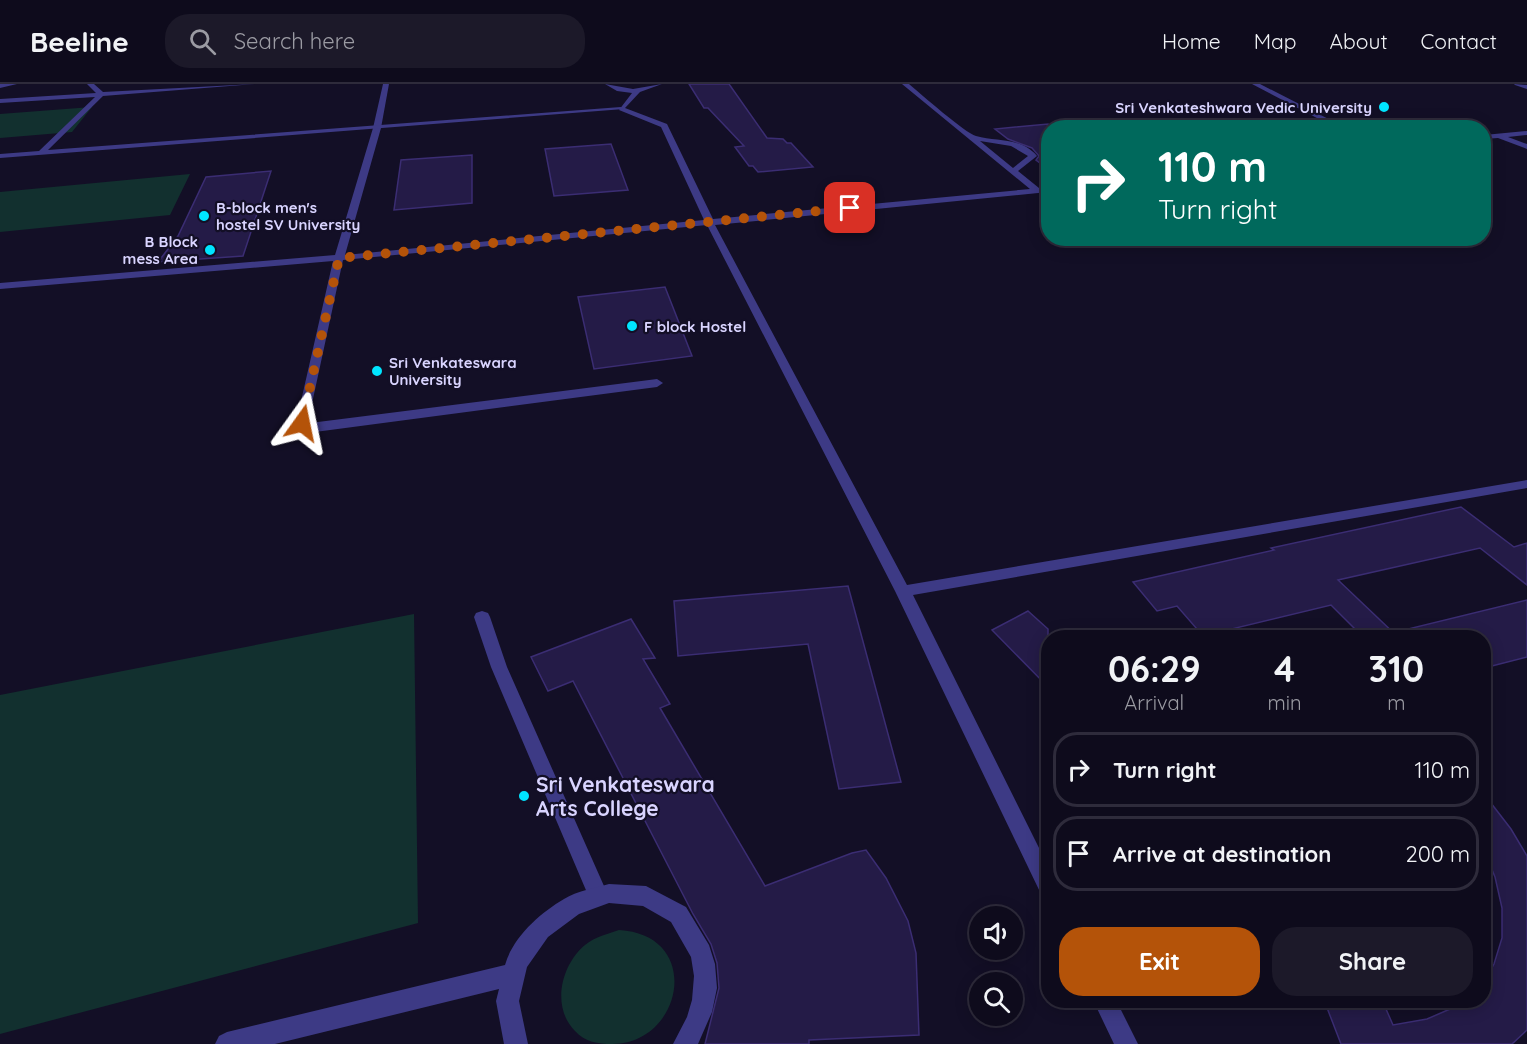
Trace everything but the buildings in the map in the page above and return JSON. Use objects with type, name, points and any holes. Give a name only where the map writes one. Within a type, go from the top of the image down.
[{"type":"street","points":[[0,86],[14,84]]},
{"type":"street","points":[[90,84],[101,94]]},
{"type":"street","points":[[0,101],[252,84]]},
{"type":"street","points":[[386,84],[377,128],[339,258],[302,423],[315,428],[657,383]]},
{"type":"street","points":[[608,84],[621,89],[638,90],[659,84]]},
{"type":"street","points":[[905,84],[1037,191]]},
{"type":"street","points":[[1255,84],[1327,120]]},
{"type":"street","points":[[1517,84],[1527,87]]},
{"type":"street","points":[[621,109],[638,90]]},
{"type":"street","points":[[41,153],[101,94]]},
{"type":"street","points":[[0,156],[621,109],[664,126],[709,221],[903,591],[1041,873]]},
{"type":"street","points":[[1491,136],[1527,133]]},
{"type":"street","points":[[1498,136],[1527,147]]},
{"type":"street","points":[[970,138],[1029,151],[1033,156],[1012,172]]},
{"type":"street","points":[[1517,143],[1527,142]]},
{"type":"street","points":[[0,286],[339,258],[1041,191]]},
{"type":"street","points":[[903,591],[1527,484]]},
{"type":"street","points":[[482,616],[499,667],[598,895]]},
{"type":"street","points":[[512,1043],[508,1010],[509,975],[539,930],[552,917],[582,900],[598,895],[630,893],[663,903],[688,926],[697,941],[706,976],[705,996],[700,1016],[685,1044]]},
{"type":"street","points":[[227,1044],[509,975]]},
{"type":"street","points":[[1108,1008],[1126,1044]]},
{"type":"green space","points":[[92,107],[72,132],[0,138],[0,114]]},
{"type":"green space","points":[[190,174],[170,215],[0,232],[0,192]]},
{"type":"green space","points":[[414,614],[418,923],[0,1034],[0,695]]},
{"type":"green space","points":[[619,930],[646,936],[664,950],[673,968],[674,989],[668,1009],[655,1027],[636,1039],[612,1044],[597,1043],[579,1035],[568,1021],[561,999],[562,987],[570,964],[585,945]]},
{"type":"place","name":"Sri Venkateshwara Vedic University","points":[[1384,107]]},
{"type":"place","name":"B-block men's hostel SV University","points":[[204,216]]},
{"type":"place","name":"B Block mess Area","points":[[210,250]]},
{"type":"place","name":"F block Hostel","points":[[632,326]]},
{"type":"place","name":"Sri Venkateswara University","points":[[377,371]]},
{"type":"place","name":"Sri Venkateswara Arts College","points":[[524,796]]},
{"type":"route","points":[[302,423],[339,258],[850,208]]}]
